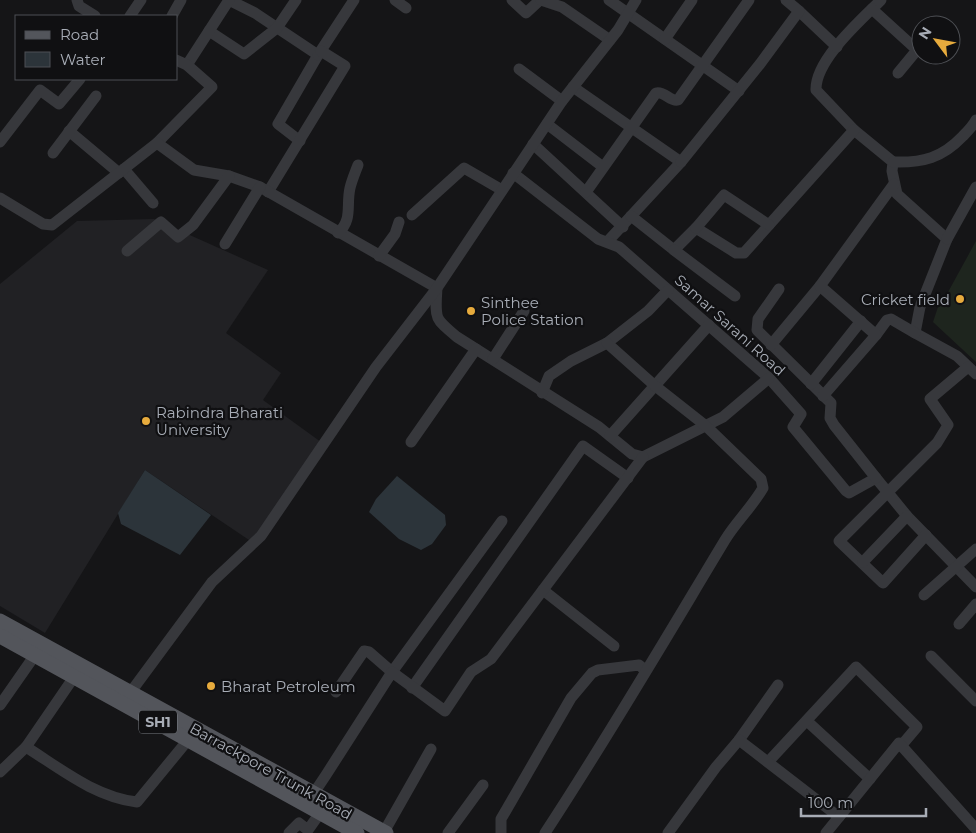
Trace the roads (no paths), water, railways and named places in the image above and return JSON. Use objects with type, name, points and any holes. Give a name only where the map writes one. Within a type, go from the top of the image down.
[{"type":"main road","name":"Barrackpore Trunk Road","points":[[0,621],[262,767],[385,832]]},
{"type":"main road","name":"Barrackpore Trunk Road","points":[[0,636],[318,811],[336,828],[357,833]]},
{"type":"street","points":[[78,0],[79,6],[93,15]]},
{"type":"street","points":[[131,15],[141,0]]},
{"type":"street","points":[[173,15],[181,0]]},
{"type":"street","points":[[2,203],[43,224],[52,225],[157,143],[212,87],[182,63],[209,31],[229,0],[345,66],[300,141],[225,244]]},
{"type":"street","points":[[209,31],[244,54],[277,28],[296,0]]},
{"type":"street","points":[[300,141],[278,124],[354,0]]},
{"type":"street","points":[[395,0],[406,8]]},
{"type":"street","points":[[512,0],[526,13],[540,0],[562,7],[610,40]]},
{"type":"street","points":[[609,0],[739,91]]},
{"type":"street","points":[[130,693],[212,582],[261,536],[376,367],[437,288],[562,101],[610,40],[636,0]]},
{"type":"street","points":[[665,39],[692,0]]},
{"type":"street","points":[[586,192],[630,127],[656,93],[661,92],[673,100],[678,100],[749,0]]},
{"type":"street","points":[[786,0],[837,47]]},
{"type":"street","points":[[881,0],[856,23],[837,47],[819,75],[816,90],[854,130],[893,162],[915,163],[943,154],[957,142],[976,120]]},
{"type":"street","points":[[872,9],[917,50],[898,73]]},
{"type":"street","points":[[608,241],[623,227],[681,162],[739,91],[799,11]]},
{"type":"street","points":[[518,69],[562,101]]},
{"type":"street","points":[[0,142],[40,90],[59,104],[79,80]]},
{"type":"street","points":[[573,86],[681,162]]},
{"type":"street","points":[[53,153],[96,96]]},
{"type":"street","points":[[547,124],[603,166]]},
{"type":"street","points":[[696,228],[736,253],[744,253],[854,130]]},
{"type":"street","points":[[69,131],[122,171],[153,203]]},
{"type":"street","points":[[157,143],[194,170],[208,174],[229,176],[264,189],[437,288]]},
{"type":"street","points":[[533,144],[623,227]]},
{"type":"street","points":[[893,162],[894,184],[897,194],[947,239]]},
{"type":"street","points":[[338,233],[343,228],[350,213],[349,190],[358,165]]},
{"type":"street","points":[[412,215],[464,168],[502,190]]},
{"type":"street","name":"Samar Sarani Road","points":[[514,174],[598,239],[608,241],[620,247],[769,378],[801,414],[793,428],[846,491],[850,493],[876,478]]},
{"type":"street","points":[[127,251],[161,222],[178,237],[193,225],[229,176]]},
{"type":"street","points":[[771,345],[820,286],[894,184]]},
{"type":"street","points":[[915,333],[920,307],[947,239],[976,188]]},
{"type":"street","points":[[674,250],[696,228],[724,194],[769,225]]},
{"type":"street","points":[[631,216],[736,296]]},
{"type":"street","points":[[379,256],[395,234],[399,222]]},
{"type":"street","points":[[820,286],[876,334]]},
{"type":"street","points":[[437,288],[436,307],[438,321],[457,337],[610,436],[632,454],[643,457]]},
{"type":"street","points":[[779,289],[756,323],[757,330],[831,405],[829,415],[834,425],[887,493],[976,587]]},
{"type":"street","points":[[542,393],[550,376],[571,361],[607,343],[648,311],[668,290]]},
{"type":"street","points":[[493,359],[524,311]]},
{"type":"street","points":[[823,396],[887,320],[891,319],[957,356],[972,371],[930,399],[948,425],[941,437],[839,541],[883,583],[926,535]]},
{"type":"street","points":[[811,384],[860,321]]},
{"type":"street","points":[[610,436],[709,325]]},
{"type":"street","points":[[546,833],[620,718],[645,670],[728,536],[763,488],[761,479],[706,426],[654,385],[607,343]]},
{"type":"street","points":[[411,442],[476,348]]},
{"type":"street","points":[[336,692],[366,651],[412,688],[445,711],[471,672],[491,659],[643,457],[723,418],[769,378]]},
{"type":"street","points":[[412,688],[583,446],[628,478]]},
{"type":"street","points":[[863,562],[907,516]]},
{"type":"street","points":[[289,833],[299,823],[308,830],[318,811],[314,793],[392,672],[502,521]]},
{"type":"street","points":[[924,595],[976,550]]},
{"type":"street","points":[[543,590],[614,646]]},
{"type":"street","points":[[959,624],[976,604]]},
{"type":"street","points":[[0,705],[35,655]]},
{"type":"street","points":[[931,656],[976,701]]},
{"type":"street","points":[[501,833],[501,820],[571,698],[592,673],[598,670],[639,665],[645,670]]},
{"type":"street","points":[[769,762],[808,722],[853,670],[859,668],[917,727],[901,746]]},
{"type":"street","points":[[0,772],[26,747],[74,677]]},
{"type":"street","points":[[668,833],[716,767],[739,740],[778,685]]},
{"type":"street","points":[[808,722],[870,779]]},
{"type":"street","points":[[26,747],[96,790],[116,800],[137,802],[188,740]]},
{"type":"street","points":[[739,740],[839,817]]},
{"type":"street","points":[[826,833],[899,743],[976,829]]},
{"type":"street","points":[[385,832],[431,750]]},
{"type":"street","points":[[448,833],[483,785]]},
{"type":"water","points":[[145,470],[211,515],[180,555],[121,524],[118,513]]},
{"type":"water","points":[[397,476],[445,515],[446,525],[432,544],[421,550],[399,539],[369,512],[376,499]]},
{"type":"place","name":"Cricket field","points":[[960,299]]},
{"type":"place","name":"Sinthee Police Station","points":[[471,311]]},
{"type":"place","name":"Rabindra Bharati University","points":[[146,421]]},
{"type":"place","name":"Bharat Petroleum","points":[[211,686]]}]
